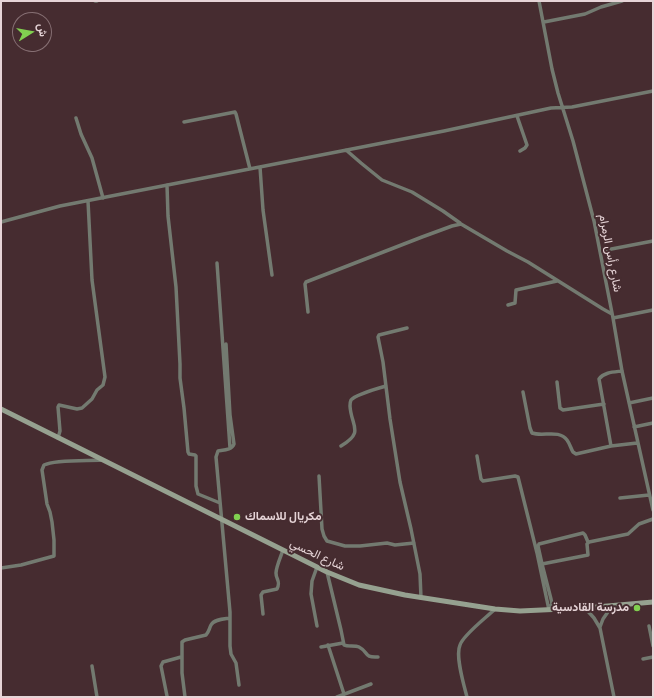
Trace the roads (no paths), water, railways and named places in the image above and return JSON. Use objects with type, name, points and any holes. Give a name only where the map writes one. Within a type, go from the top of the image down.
[{"type":"street","name":"شارع رأس الرمرام","points":[[539,1],[552,69],[573,140],[601,252],[622,370],[653,510]]},
{"type":"street","points":[[601,7],[604,1]]},
{"type":"street","points":[[544,22],[586,14],[601,7],[622,1]]},
{"type":"street","points":[[1,222],[60,206],[88,202],[552,108],[572,107],[653,91]]},
{"type":"street","points":[[184,122],[235,112],[250,169]]},
{"type":"street","points":[[517,116],[527,145],[526,148],[520,151]]},
{"type":"street","points":[[76,118],[81,134],[92,158],[103,198]]},
{"type":"street","points":[[346,150],[382,180],[412,192],[461,224],[528,262],[603,310],[612,314]]},
{"type":"street","points":[[260,167],[272,275]]},
{"type":"street","points":[[167,185],[168,216],[176,294],[180,378],[188,452],[189,454],[196,456],[196,486],[198,494],[220,503]]},
{"type":"street","points":[[58,438],[60,431],[58,406],[60,405],[77,409],[82,408],[92,399],[97,390],[103,385],[105,377],[92,280],[88,202]]},
{"type":"street","points":[[308,312],[306,282],[422,237],[461,224]]},
{"type":"street","points":[[601,252],[653,241]]},
{"type":"street","points":[[217,262],[230,448]]},
{"type":"street","points":[[508,305],[515,303],[516,290],[557,281]]},
{"type":"street","points":[[613,318],[653,310]]},
{"type":"street","points":[[408,328],[378,336],[400,482],[420,574],[421,598]]},
{"type":"street","points":[[226,344],[230,415],[234,444],[230,448],[218,451],[216,457],[230,618],[230,646],[231,654],[236,663],[239,685]]},
{"type":"street","points":[[612,446],[599,379],[605,374],[622,370]]},
{"type":"street","points":[[557,382],[561,409],[604,404]]},
{"type":"street","points":[[341,446],[350,441],[355,430],[355,425],[350,410],[350,403],[352,399],[373,389],[386,386]]},
{"type":"street","points":[[523,392],[532,433],[556,434],[565,438],[573,452],[576,454],[612,446],[637,443]]},
{"type":"street","points":[[629,403],[653,398]]},
{"type":"street","name":"شارع الحسي","points":[[1,410],[327,572],[359,585],[421,598],[520,612],[653,602]]},
{"type":"street","points":[[634,427],[653,423]]},
{"type":"street","points":[[477,456],[481,479],[483,481],[515,476],[518,477],[538,553],[549,609]]},
{"type":"street","points":[[1,568],[21,565],[54,556],[52,522],[47,504],[42,470],[44,465],[63,461],[104,460]]},
{"type":"street","points":[[319,476],[322,529],[324,536],[328,541],[345,546],[414,543]]},
{"type":"street","points":[[620,498],[649,493],[653,490]]},
{"type":"street","points":[[588,542],[628,534],[639,524],[653,519]]},
{"type":"street","points":[[542,564],[588,555],[588,542],[585,535],[579,534],[539,544],[538,546],[538,553],[552,604],[549,609]]},
{"type":"street","points":[[263,614],[261,595],[263,592],[277,589],[278,587],[276,572],[283,550]]},
{"type":"street","points":[[317,567],[312,582],[311,594],[317,626]]},
{"type":"street","points":[[327,572],[343,643],[345,646],[359,647],[364,650],[367,656],[378,657]]},
{"type":"street","points":[[600,628],[603,619],[612,606]]},
{"type":"street","points":[[585,608],[600,628],[614,697]]},
{"type":"street","points":[[467,697],[458,655],[460,645],[465,637],[495,609]]},
{"type":"street","points":[[185,697],[182,682],[181,657],[181,645],[183,641],[206,635],[213,622],[230,618]]},
{"type":"street","points":[[649,626],[653,646]]},
{"type":"street","points":[[321,647],[343,643]]},
{"type":"street","points":[[328,646],[344,694]]},
{"type":"street","points":[[167,696],[161,666],[163,662],[181,657]]},
{"type":"street","points":[[643,659],[653,657]]},
{"type":"street","points":[[92,666],[97,697]]},
{"type":"street","points":[[337,697],[371,684]]},
{"type":"place","name":"مكريال للاسماك","points":[[237,517]]},
{"type":"place","name":"مدرسة القادسية","points":[[637,608]]}]
